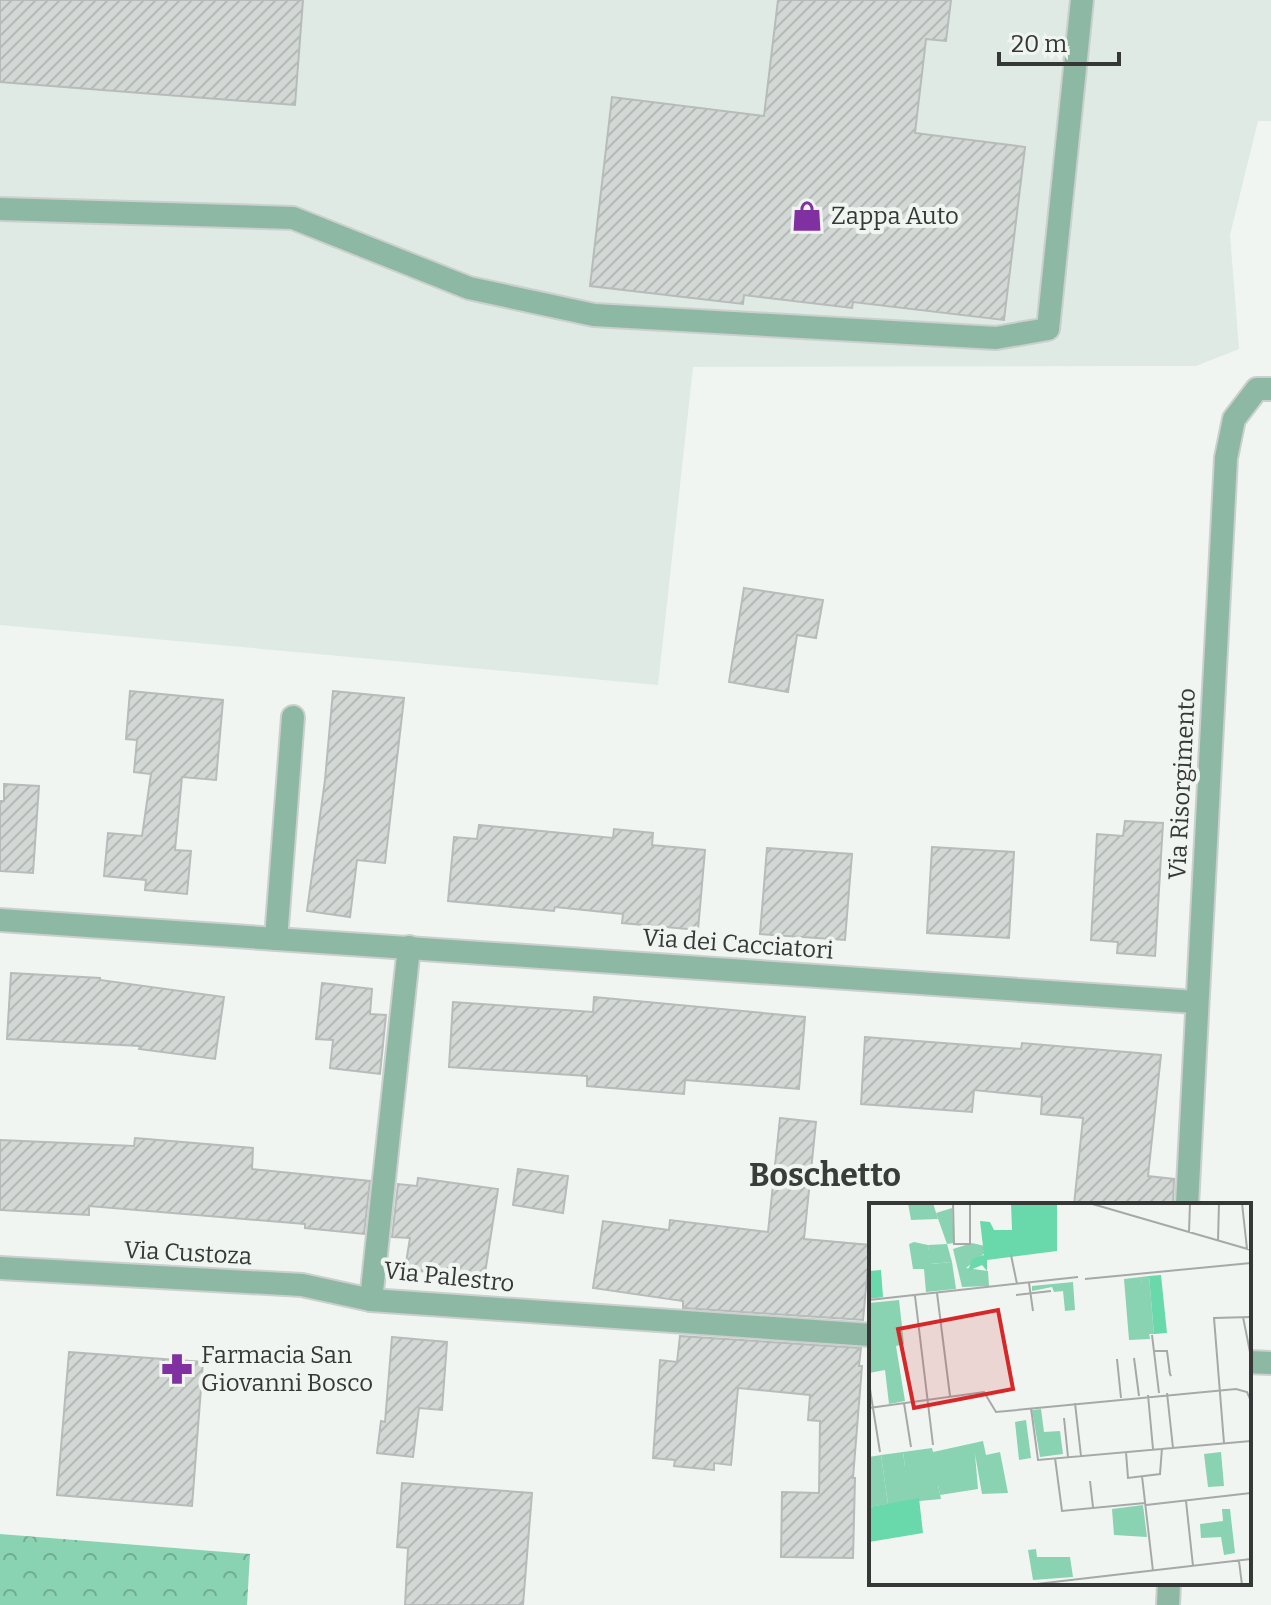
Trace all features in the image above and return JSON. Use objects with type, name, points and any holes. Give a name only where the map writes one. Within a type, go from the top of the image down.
[{"type":"street","points":[[0,209],[293,218],[469,288],[594,315],[996,338],[1048,329],[1082,0]]},
{"type":"street","name":"Via Risorgimento","points":[[1187,1203],[1226,458],[1234,419],[1257,389],[1271,389]]},
{"type":"street","points":[[276,939],[293,717]]},
{"type":"street","name":"Via dei Cacciatori","points":[[0,920],[1196,1002]]},
{"type":"street","name":"Via Palestro","points":[[409,947],[371,1300],[869,1335]]},
{"type":"street","name":"Via Custoza","points":[[0,1268],[302,1285],[371,1300]]},
{"type":"street","points":[[1251,1362],[1271,1363]]},
{"type":"street","points":[[1168,1605],[1169,1585]]},
{"type":"shaded area","points":[[0,0],[1271,0],[1271,121],[1258,121],[1230,235],[1239,349],[1196,366],[693,367],[658,685],[0,625]]},
{"type":"green space","points":[[0,1534],[250,1554],[247,1605],[0,1605]]},
{"type":"building","points":[[0,0],[303,0],[295,105],[0,82]]},
{"type":"building","name":"Zappa Auto","points":[[778,0],[951,0],[946,41],[926,39],[915,133],[1025,147],[1004,320],[853,302],[852,308],[744,295],[743,304],[590,286],[612,97],[764,116]]},
{"type":"building","points":[[744,588],[823,600],[816,638],[797,635],[788,692],[729,682]]},
{"type":"building","points":[[130,691],[223,700],[216,780],[182,777],[175,850],[191,851],[187,894],[145,890],[146,880],[104,876],[108,833],[142,836],[151,774],[134,772],[137,740],[126,739]]},
{"type":"building","points":[[333,691],[404,698],[385,863],[357,860],[350,917],[307,911],[325,780]]},
{"type":"building","points":[[4,784],[39,786],[33,873],[0,871],[0,801],[4,801]]},
{"type":"building","points":[[1125,821],[1163,823],[1155,956],[1117,953],[1118,942],[1091,940],[1097,834],[1123,836]]},
{"type":"building","points":[[479,825],[613,838],[614,829],[653,833],[652,845],[705,850],[698,930],[622,923],[623,914],[448,901],[454,837],[477,839]]},
{"type":"building","points":[[932,847],[1014,852],[1009,938],[927,933]]},
{"type":"building","points":[[767,848],[852,854],[845,940],[760,934]]},
{"type":"building","points":[[11,973],[100,978],[224,997],[215,1059],[139,1049],[140,1046],[7,1039]]},
{"type":"building","points":[[322,983],[372,989],[370,1014],[386,1015],[380,1074],[330,1068],[333,1040],[316,1039]]},
{"type":"building","points":[[594,997],[805,1017],[799,1089],[685,1080],[684,1094],[587,1086],[587,1076],[449,1067],[453,1002],[593,1012]]},
{"type":"building","points":[[865,1037],[1021,1049],[1022,1043],[1161,1055],[1148,1176],[1174,1179],[1173,1203],[1074,1203],[1083,1118],[1041,1114],[1042,1097],[974,1090],[972,1112],[861,1104]]},
{"type":"building","points":[[780,1118],[816,1122],[804,1239],[869,1245],[863,1320],[683,1308],[683,1301],[593,1288],[603,1221],[669,1230],[670,1220],[768,1232]]},
{"type":"building","points":[[135,1138],[253,1148],[252,1169],[370,1181],[364,1234],[305,1228],[305,1224],[89,1206],[89,1215],[0,1210],[0,1140],[134,1146]]},
{"type":"building","points":[[518,1169],[568,1176],[563,1213],[513,1205]]},
{"type":"building","points":[[418,1178],[498,1189],[484,1280],[405,1269],[410,1238],[392,1237],[398,1184],[417,1186]]},
{"type":"building","points":[[680,1336],[861,1348],[853,1478],[853,1558],[781,1557],[782,1492],[819,1493],[820,1421],[808,1420],[810,1395],[738,1388],[731,1465],[714,1463],[714,1470],[674,1466],[675,1460],[653,1458],[660,1360],[677,1362]]},
{"type":"building","points":[[392,1337],[447,1342],[442,1410],[419,1408],[413,1457],[377,1453],[381,1421],[385,1422]]},
{"type":"building","points":[[69,1352],[203,1362],[192,1506],[57,1495]]},
{"type":"building","points":[[402,1483],[532,1493],[523,1605],[405,1605],[408,1548],[397,1547]]},
{"type":"place","name":"Zappa Auto","points":[[807,216]]},
{"type":"place","name":"Farmacia San Giovanni Bosco","points":[[177,1369]]},
{"type":"district","name":"Boschetto","points":[[825,1175]]}]
